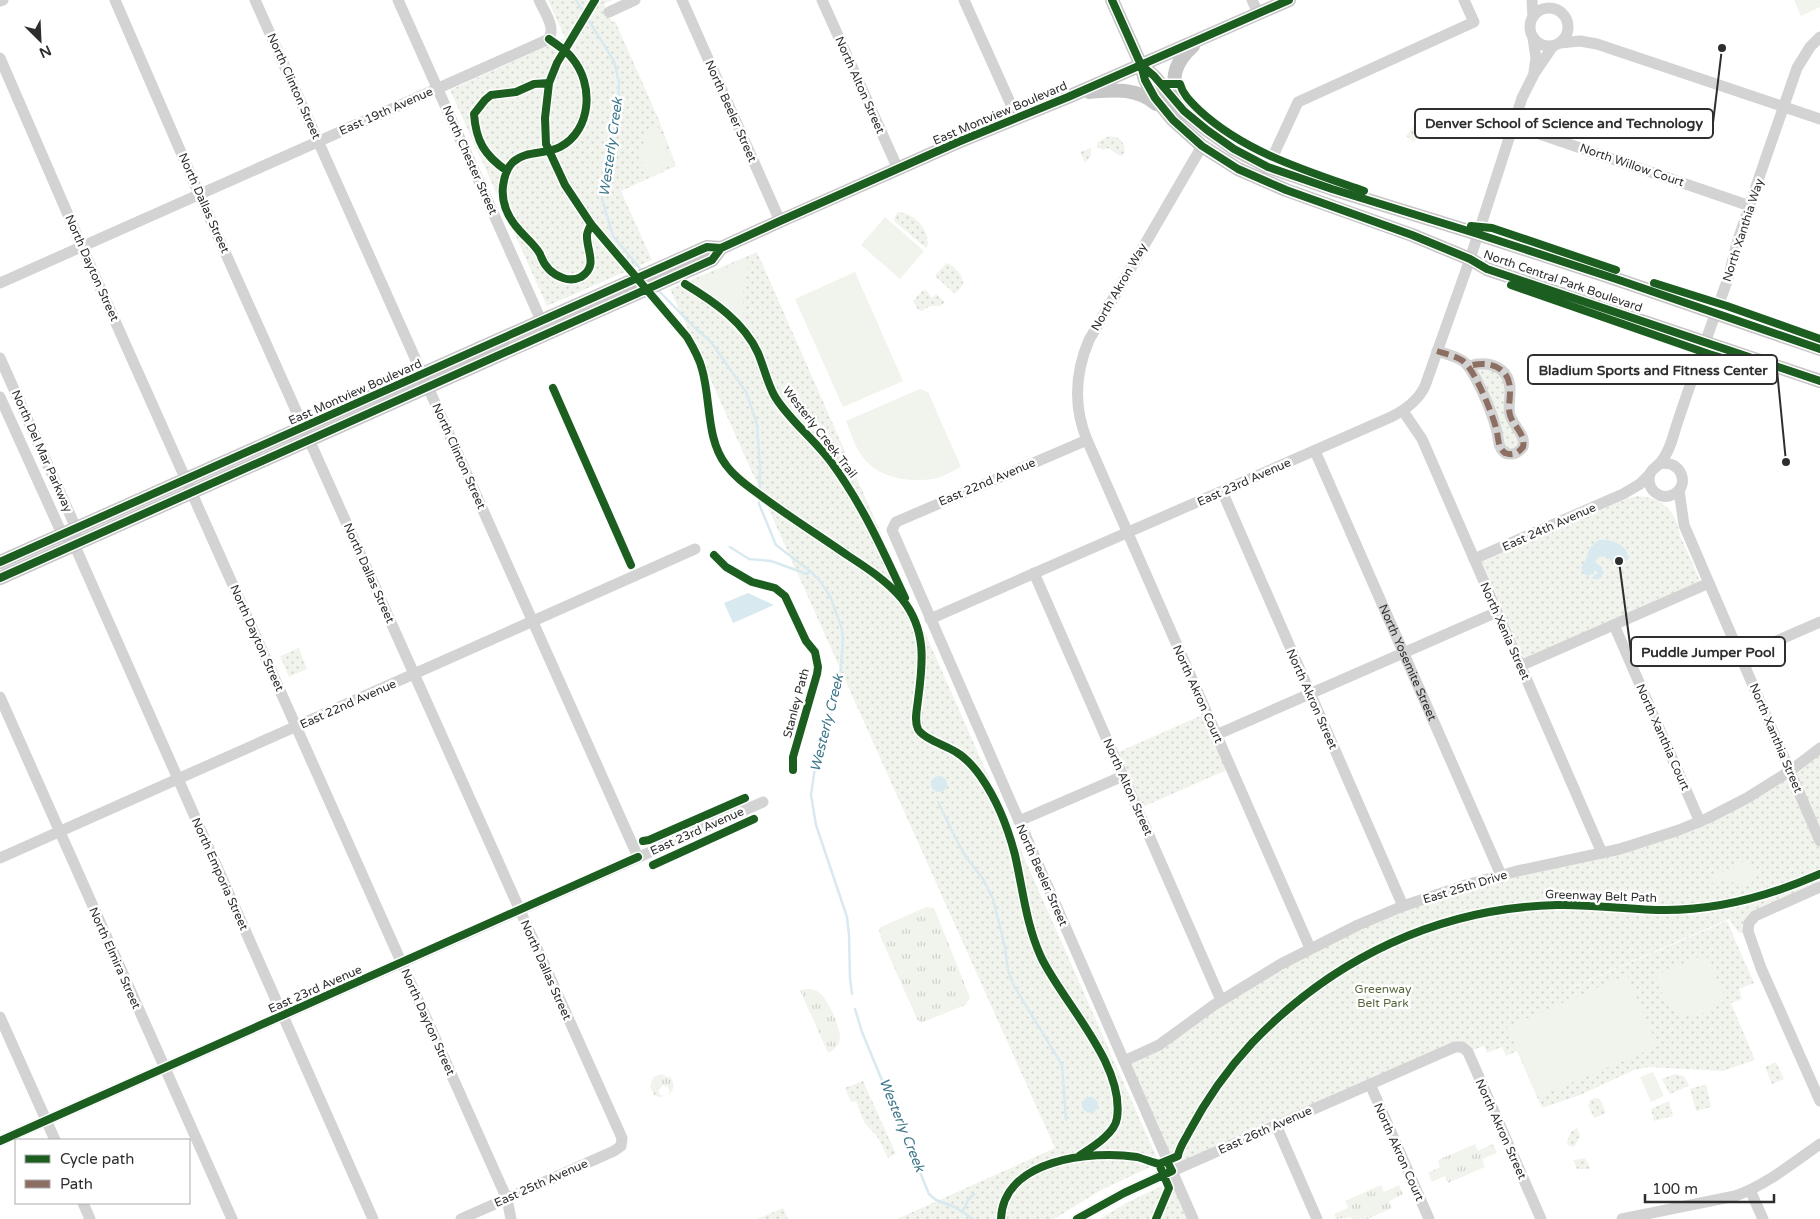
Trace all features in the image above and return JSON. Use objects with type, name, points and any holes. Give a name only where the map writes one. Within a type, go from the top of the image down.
[{"type":"main road","points":[[1112,0],[1141,65]]},
{"type":"main road","name":"East Montview Boulevard","points":[[0,578],[74,544],[189,486],[638,286],[663,274],[706,247],[720,248],[1289,0]]},
{"type":"main road","points":[[1195,121],[1179,96],[1175,84],[1175,73],[1179,61],[1202,39]]},
{"type":"main road","name":"North Central Park Boulevard","points":[[1141,65],[1145,80],[1164,111],[1202,146],[1238,169],[1286,190],[1412,235],[1470,259],[1487,269],[1820,381]]},
{"type":"main road","name":"North Central Park Boulevard","points":[[1141,65],[1154,76],[1195,121],[1234,149],[1268,167],[1332,189],[1478,234],[1820,349]]},
{"type":"main road","points":[[1076,94],[1112,90],[1136,92],[1149,98],[1164,111]]},
{"type":"main road","name":"East Montview Boulevard","points":[[0,562],[76,528],[189,486]]},
{"type":"street","name":"North Dallas Street","points":[[115,0],[199,194],[620,1135],[621,1146]]},
{"type":"street","name":"North Clinton Street","points":[[255,0],[638,857]]},
{"type":"street","name":"North Chester Street","points":[[398,0],[544,327]]},
{"type":"street","name":"East 19th Avenue","points":[[0,283],[549,38],[552,34],[552,28],[539,0]]},
{"type":"street","points":[[609,12],[635,0]]},
{"type":"street","name":"North Beeler Street","points":[[682,0],[780,221]]},
{"type":"street","name":"North Alton Street","points":[[822,0],[898,169]]},
{"type":"street","points":[[964,0],[1018,118]]},
{"type":"street","points":[[1252,0],[1258,14]]},
{"type":"street","points":[[1268,167],[1298,102],[1474,22],[1464,0]]},
{"type":"street","points":[[1532,0],[1533,17]]},
{"type":"street","points":[[1542,0],[1565,16],[1568,23],[1577,33],[1597,44]]},
{"type":"street","points":[[1534,74],[1536,58],[1530,24],[1538,11],[1552,8]]},
{"type":"street","points":[[1556,44],[1565,37],[1568,23]]},
{"type":"street","name":"North Xanthia Way","points":[[1659,464],[1669,449],[1676,429],[1797,68],[1810,47],[1820,37]]},
{"type":"street","points":[[1533,38],[1546,46],[1584,42],[1597,44],[1820,119]]},
{"type":"street","name":"East 23rd Avenue","points":[[930,619],[1403,411],[1415,400],[1424,389],[1470,259],[1522,98],[1534,74],[1556,44]]},
{"type":"street","name":"North Dayton Street","points":[[0,58],[82,247],[506,1198],[511,1219]]},
{"type":"street","name":"North Willow Court","points":[[1513,125],[1750,206]]},
{"type":"street","name":"North Akron Way","points":[[1086,440],[1079,418],[1077,402],[1077,385],[1083,353],[1202,146]]},
{"type":"street","points":[[1437,351],[1459,359],[1469,366],[1494,421],[1499,446],[1505,453],[1517,453],[1524,443],[1510,416],[1510,386],[1506,377],[1500,369],[1491,363],[1479,363],[1469,366]]},
{"type":"street","name":"North Del Mar Parkway","points":[[0,358],[76,528],[74,544]]},
{"type":"street","name":"North Del Mar Parkway","points":[[0,397],[62,534]]},
{"type":"street","name":"North Xenia Street","points":[[1403,411],[1422,439],[1602,853]]},
{"type":"street","name":"North Xanthia Way","points":[[1676,429],[1676,461],[1678,468]]},
{"type":"street","name":"East 22nd Avenue","points":[[892,530],[896,522],[1086,440]]},
{"type":"street","name":"North Akron Court","points":[[1086,440],[1310,948]]},
{"type":"street","name":"North Yosemite Street","points":[[1315,450],[1500,875]]},
{"type":"street","points":[[1669,463],[1678,468],[1683,481],[1679,490],[1671,496],[1658,494],[1650,485],[1649,475],[1652,471],[1659,464],[1669,463]]},
{"type":"street","name":"East 24th Avenue","points":[[1474,559],[1623,494],[1637,486],[1649,475]]},
{"type":"street","name":"North Xanthia Street","points":[[1679,490],[1684,525]]},
{"type":"street","name":"North Akron Street","points":[[1222,491],[1403,906]]},
{"type":"street","name":"East 24th Avenue","points":[[1623,494],[1658,494]]},
{"type":"street","name":"North Xanthia Street","points":[[1658,494],[1667,502],[1684,525],[1820,841]]},
{"type":"street","name":"North Beeler Street","points":[[892,530],[1193,1219]]},
{"type":"street","name":"North Emporia Street","points":[[62,534],[74,544],[373,1219]]},
{"type":"street","name":"East 22nd Avenue","points":[[0,858],[695,549]]},
{"type":"street","name":"North Alton Street","points":[[1034,573],[1221,1000]]},
{"type":"street","points":[[1520,666],[1709,583]]},
{"type":"street","points":[[1216,735],[1497,612]]},
{"type":"street","points":[[1740,656],[1820,622]]},
{"type":"street","name":"North Xanthia Court","points":[[1614,625],[1700,822]]},
{"type":"street","name":"North Elmira Street","points":[[0,697],[232,1219]]},
{"type":"street","name":"East 25th Drive","points":[[1124,1061],[1159,1045],[1221,1000],[1310,948],[1358,925],[1403,906],[1500,875],[1645,842],[1700,822],[1747,798],[1790,771],[1820,748]]},
{"type":"street","points":[[1019,821],[1123,776]]},
{"type":"street","name":"East 23rd Avenue","points":[[0,1141],[763,802]]},
{"type":"street","points":[[1820,887],[1754,916],[1749,923],[1748,931],[1761,968],[1820,1101]]},
{"type":"street","points":[[0,1017],[54,1139]]},
{"type":"street","name":"North Akron Street","points":[[1455,1047],[1462,1047],[1468,1052],[1541,1219]]},
{"type":"street","name":"East 26th Avenue","points":[[1077,1219],[1124,1193],[1172,1171],[1455,1047]]},
{"type":"street","name":"North Akron Court","points":[[1370,1084],[1428,1219]]},
{"type":"street","points":[[1276,1125],[1317,1219]]},
{"type":"street","points":[[1622,1219],[1651,1216],[1735,1196],[1770,1179],[1820,1144]]},
{"type":"street","name":"East 25th Avenue","points":[[461,1219],[614,1151],[621,1146]]},
{"type":"street","points":[[1750,1190],[1763,1219]]},
{"type":"street","points":[[82,1204],[90,1219]]},
{"type":"green space","points":[[548,0],[613,0],[604,4],[612,22],[615,21],[659,120],[676,166],[621,191],[652,260],[547,306],[450,90],[565,38]]},
{"type":"green space","points":[[1794,0],[1820,0],[1820,7],[1801,16]]},
{"type":"green space","points":[[1416,123],[1424,128],[1414,142],[1406,136]]},
{"type":"green space","points":[[656,124],[674,164],[646,177],[641,156],[642,149],[647,135]]},
{"type":"green space","points":[[1107,137],[1116,137],[1121,140],[1125,149],[1123,156],[1109,149],[1106,148],[1104,150],[1097,147],[1098,142]]},
{"type":"green space","points":[[1091,148],[1091,156],[1085,163],[1080,152]]},
{"type":"green space","points":[[898,212],[915,219],[923,227],[928,244],[926,248],[895,222],[894,218]]},
{"type":"green space","points":[[885,217],[924,251],[900,279],[861,245]]},
{"type":"green space","points":[[757,252],[1159,1163],[1101,1190],[1054,1219],[897,1219],[1055,1148],[670,289]]},
{"type":"green space","points":[[750,258],[743,293],[743,328],[716,301],[690,285]]},
{"type":"green space","points":[[946,263],[958,271],[963,281],[963,284],[955,294],[935,276]]},
{"type":"green space","points":[[855,272],[903,381],[843,407],[795,299]]},
{"type":"green space","points":[[923,290],[927,291],[932,298],[936,294],[945,302],[940,306],[930,306],[922,311],[918,310],[913,301]]},
{"type":"green space","points":[[1476,367],[1489,367],[1504,378],[1520,447],[1507,451]]},
{"type":"green space","points":[[920,389],[928,392],[961,467],[940,477],[923,480],[902,479],[882,473],[866,461],[860,453],[846,421]]},
{"type":"green space","points":[[1637,496],[1655,499],[1672,513],[1700,581],[1524,659],[1482,562],[1626,499]]},
{"type":"green space","points":[[299,648],[307,669],[289,677],[280,656]]},
{"type":"green space","points":[[1207,713],[1231,768],[1138,809],[1114,754]]},
{"type":"green space","name":"Greenway Belt Park","points":[[1820,748],[1820,887],[1755,916],[1748,931],[1739,933],[1729,919],[1493,1022],[1727,921],[1754,983],[1739,989],[1742,999],[1731,1003],[1755,1060],[1722,1071],[1649,1067],[1634,1070],[1580,1095],[1542,1108],[1517,1051],[1506,1056],[1502,1047],[1487,1053],[1484,1046],[1468,1052],[1462,1047],[1172,1171],[1124,1061],[1358,925],[1550,863],[1708,818]]},
{"type":"green space","points":[[1742,862],[1750,862],[1756,868],[1756,878],[1750,884],[1729,883],[1719,878],[1713,883],[1709,882],[1715,874],[1730,870]]},
{"type":"green space","points":[[926,907],[935,910],[970,998],[965,1005],[921,1023],[917,1019],[881,938],[879,929]]},
{"type":"green space","points":[[1701,956],[1708,958],[1726,999],[1707,1012],[1691,1016],[1676,1013],[1665,1001],[1656,975]]},
{"type":"green space","points":[[1627,975],[1658,1046],[1538,1097],[1507,1027]]},
{"type":"green space","points":[[807,989],[821,994],[834,1015],[840,1038],[839,1043],[828,1053],[800,990]]},
{"type":"green space","points":[[1776,1062],[1784,1079],[1772,1084],[1765,1067]]},
{"type":"green space","points":[[1653,1072],[1664,1096],[1651,1102],[1640,1077]]},
{"type":"green space","points":[[661,1074],[671,1078],[673,1085],[671,1092],[667,1096],[670,1092],[668,1087],[663,1085],[658,1091],[660,1095],[666,1096],[660,1097],[654,1095],[650,1086],[653,1077]]},
{"type":"green space","points":[[1675,1074],[1684,1076],[1689,1086],[1670,1094],[1662,1079]]},
{"type":"green space","points":[[863,1081],[896,1154],[888,1158],[879,1139],[864,1122],[856,1101],[851,1102],[845,1088]]},
{"type":"green space","points":[[1706,1084],[1711,1107],[1696,1111],[1690,1089]]},
{"type":"green space","points":[[1595,1098],[1600,1099],[1606,1113],[1594,1118],[1588,1105],[1590,1104],[1589,1101]]},
{"type":"green space","points":[[1669,1101],[1673,1116],[1654,1121],[1651,1109]]},
{"type":"green space","points":[[1577,1128],[1580,1136],[1574,1147],[1568,1145],[1567,1141],[1571,1132]]},
{"type":"green space","points":[[1475,1144],[1478,1151],[1493,1144],[1497,1153],[1482,1159],[1485,1167],[1448,1183],[1445,1176],[1432,1182],[1428,1173],[1440,1167],[1438,1160]]},
{"type":"green space","points":[[1585,1158],[1590,1167],[1589,1169],[1577,1169],[1573,1160]]},
{"type":"green space","points":[[1166,1184],[1174,1187],[1188,1219],[1100,1219],[1128,1202]]},
{"type":"green space","points":[[1381,1185],[1384,1192],[1399,1185],[1403,1194],[1389,1201],[1392,1208],[1367,1219],[1352,1219],[1351,1217],[1336,1219],[1334,1214],[1348,1208],[1345,1201]]},
{"type":"green space","points":[[783,1208],[788,1219],[757,1219]]},
{"type":"shaded area","points":[[1599,540],[1614,541],[1622,546],[1628,554],[1628,559],[1621,565],[1616,565],[1606,557],[1599,557],[1595,562],[1602,567],[1603,574],[1597,580],[1592,578],[1598,572],[1594,571],[1591,575],[1586,576],[1581,568],[1591,548]]},
{"type":"shaded area","points":[[748,593],[774,605],[733,623],[724,603]]},
{"type":"shaded area","points":[[936,776],[942,776],[947,781],[945,790],[936,792],[931,787],[931,781]]},
{"type":"shaded area","points":[[1090,1097],[1098,1105],[1090,1113],[1082,1105]]},
{"type":"waterway","name":"Westerly Creek","points":[[576,0],[614,61],[619,82],[618,109],[602,199],[613,236],[642,271]]},
{"type":"waterway","name":"Westerly Creek","points":[[657,289],[711,342],[746,392],[757,424],[760,469],[759,504],[776,545],[820,581],[830,596],[842,629],[840,677],[815,767],[811,795],[816,825],[847,917],[852,994]]},
{"type":"waterway","points":[[730,547],[749,559],[771,561],[807,574],[810,571]]},
{"type":"waterway","points":[[938,802],[966,857],[983,879],[993,899],[1005,947],[1008,970],[1014,986],[1062,1065],[1066,1120]]},
{"type":"waterway","name":"Westerly Creek","points":[[855,1009],[862,1032],[929,1194],[936,1200],[955,1207],[973,1219]]},
{"type":"waterway","points":[[963,1211],[968,1200],[974,1194]]},
{"type":"marked path","points":[[1437,351],[1457,358],[1468,366],[1478,382],[1487,403],[1501,448],[1508,454],[1517,452],[1523,447],[1523,438],[1510,415],[1510,392],[1507,377],[1503,371],[1491,365],[1477,364],[1469,366]]},
{"type":"cycle path","points":[[595,0],[557,63],[549,83],[545,118],[546,144],[565,185],[591,224],[687,337],[698,356],[705,381],[715,443],[726,465],[739,479],[764,498],[890,586],[910,611],[919,635],[922,660],[916,715],[918,729],[924,736],[956,752],[966,760],[973,766],[987,786],[1001,814],[1012,845],[1028,919],[1041,957],[1090,1034],[1112,1077],[1117,1097],[1117,1118],[1115,1124],[1102,1140],[1079,1156]]},
{"type":"cycle path","points":[[1112,0],[1141,65],[1145,80],[1155,98],[1173,120],[1202,146],[1238,169],[1286,190],[1412,235],[1470,259],[1487,269],[1820,381]]},
{"type":"cycle path","points":[[0,578],[712,260],[721,248],[780,221],[958,142],[1068,97],[1289,0]]},
{"type":"cycle path","points":[[549,39],[567,52],[584,80],[586,93],[584,118],[571,139],[560,147],[530,154],[513,162],[507,170],[503,183],[503,199],[512,221],[536,248],[546,266],[552,272],[565,279],[581,277],[589,268],[591,263],[587,235],[591,224]]},
{"type":"cycle path","points":[[1141,65],[1154,76],[1184,111],[1207,130],[1234,149],[1268,167],[1616,279],[1820,349]]},
{"type":"cycle path","points":[[507,171],[492,159],[483,147],[479,140],[474,114],[491,95],[516,92],[534,84],[549,83]]},
{"type":"cycle path","points":[[1161,84],[1180,84],[1185,95],[1200,111],[1218,126],[1257,149],[1299,168],[1364,191]]},
{"type":"cycle path","points":[[1471,226],[1492,228],[1616,270]]},
{"type":"cycle path","points":[[0,562],[707,247],[721,248]]},
{"type":"cycle path","points":[[1654,283],[1727,306],[1820,339]]},
{"type":"cycle path","name":"Westerly Creek Trail","points":[[685,284],[727,313],[745,332],[758,353],[769,385],[779,403],[831,462],[853,494],[889,562],[905,598]]},
{"type":"cycle path","points":[[1511,285],[1729,360]]},
{"type":"cycle path","points":[[553,388],[631,565]]},
{"type":"cycle path","name":"Stanley Path","points":[[714,555],[726,567],[752,582],[775,588],[785,596],[806,641],[815,652],[818,667],[817,674],[793,757],[793,770]]},
{"type":"cycle path","points":[[643,841],[745,798]]},
{"type":"cycle path","points":[[653,865],[754,819]]},
{"type":"cycle path","points":[[0,1141],[638,857]]},
{"type":"cycle path","name":"Greenway Belt Path","points":[[1156,1219],[1169,1188],[1159,1164],[1178,1156],[1182,1144],[1202,1108],[1243,1053],[1284,1013],[1318,986],[1353,963],[1391,943],[1430,928],[1471,916],[1513,908],[1571,905],[1666,910],[1705,907],[1764,895],[1820,874]]},
{"type":"cycle path","points":[[1001,1219],[1006,1199],[1017,1183],[1033,1171],[1053,1163],[1097,1155],[1118,1155],[1137,1157],[1159,1164]]},
{"type":"cycle path","points":[[1077,1219],[1124,1193],[1172,1171],[1167,1161]]},
{"type":"place","name":"Denver School of Science and Technology","points":[[1722,48]]},
{"type":"place","name":"Bladium Sports and Fitness Center","points":[[1786,462]]},
{"type":"place","name":"Puddle Jumper Pool","points":[[1619,561]]}]
